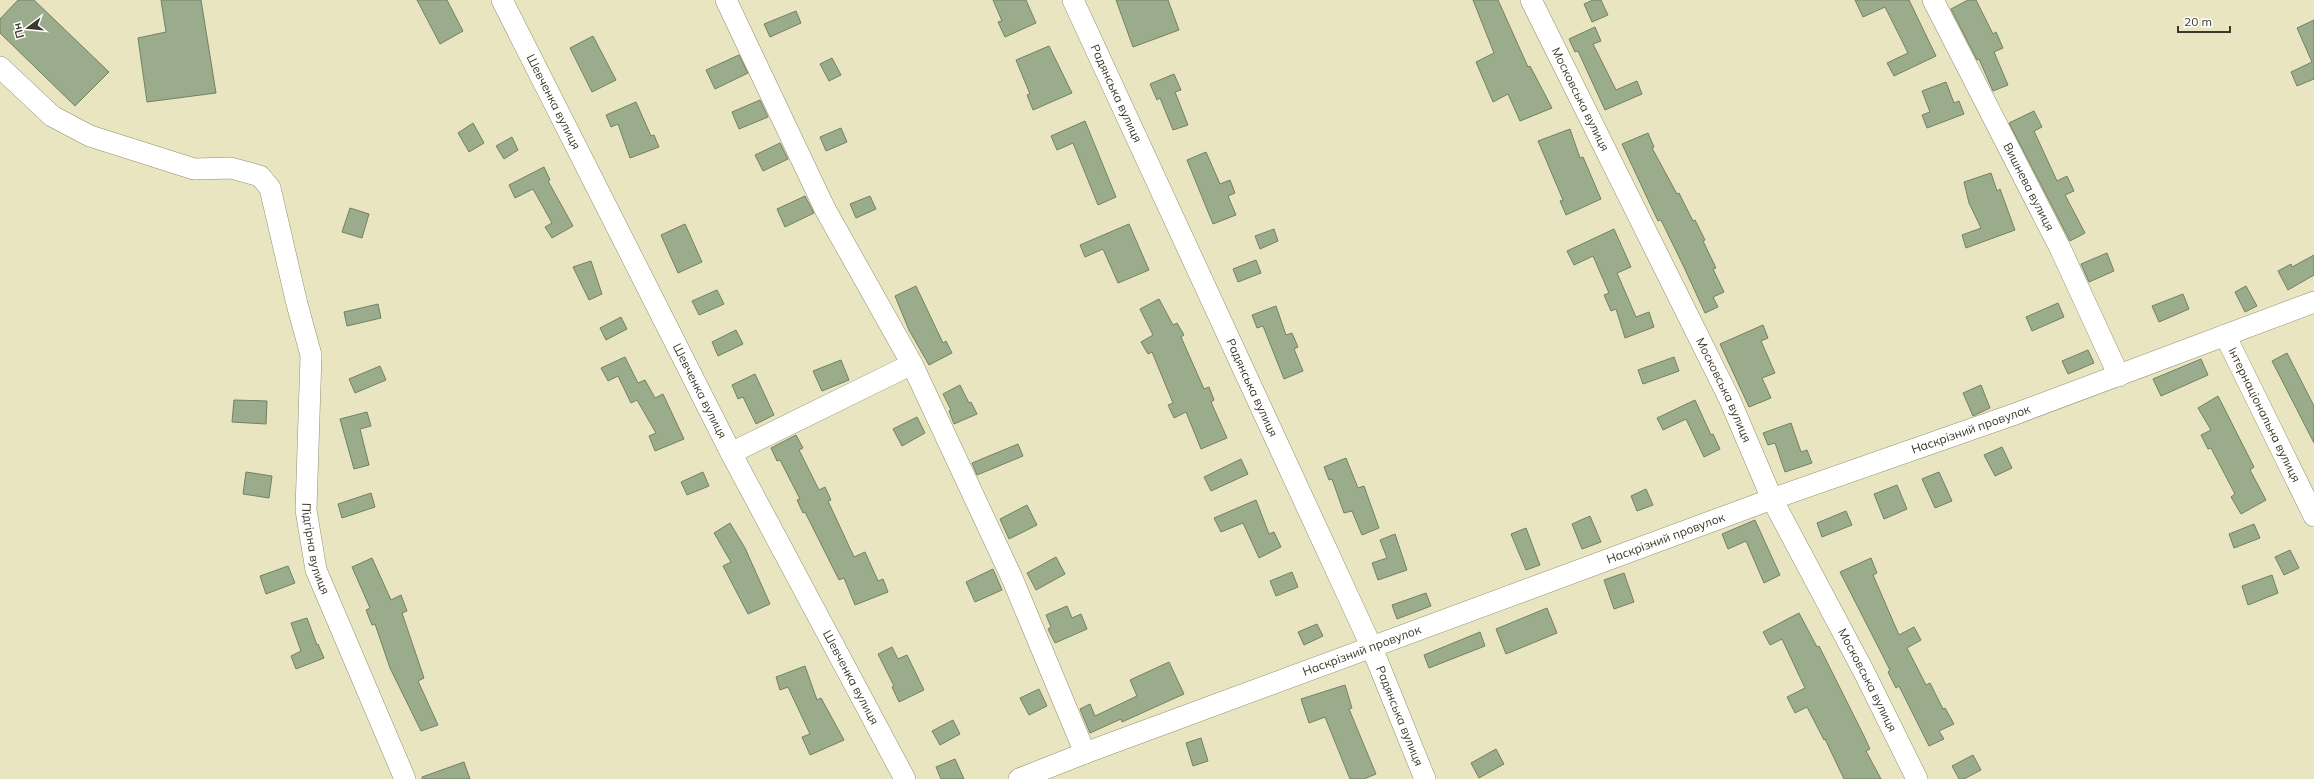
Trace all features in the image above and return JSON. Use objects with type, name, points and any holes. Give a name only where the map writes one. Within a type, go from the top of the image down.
[{"type":"street","name":"Шевченка вулиця","points":[[502,0],[731,452],[905,779]]},
{"type":"street","points":[[726,0],[825,209],[912,364],[1012,578],[1085,753]]},
{"type":"street","name":"Радянська вулиця","points":[[1073,0],[1372,648],[1425,779]]},
{"type":"street","name":"Московська вулиця","points":[[1532,0],[1729,398],[1772,499],[1864,672],[1918,779]]},
{"type":"street","name":"Вишнева вулиця","points":[[1933,0],[2061,250],[2119,376]]},
{"type":"street","name":"Підгірна вулиця","points":[[0,67],[52,116],[90,136],[194,170],[231,168],[260,176],[270,188],[297,304],[311,355],[306,510],[316,570],[405,779]]},
{"type":"street","name":"Наскрізний провулок","points":[[1020,779],[1085,753],[1772,499],[2015,414],[2314,302]]},
{"type":"street","name":"Інтернаціональна вулиця","points":[[2224,335],[2314,516]]},
{"type":"street","points":[[731,452],[912,364]]},
{"type":"building","points":[[18,0],[34,0],[109,72],[75,106],[0,33],[0,19]]},
{"type":"building","points":[[161,0],[201,0],[216,93],[147,102],[138,38],[166,32]]},
{"type":"building","points":[[417,0],[447,0],[463,31],[440,44]]},
{"type":"building","points":[[993,0],[1026,0],[1036,23],[1005,37],[998,22],[1002,21]]},
{"type":"building","points":[[1116,0],[1168,0],[1179,30],[1133,47]]},
{"type":"building","points":[[1473,0],[1498,0],[1528,67],[1530,66],[1552,108],[1520,121],[1508,94],[1493,102],[1476,62],[1494,53]]},
{"type":"building","points":[[1593,0],[1601,0],[1608,15],[1592,22],[1584,4]]},
{"type":"building","points":[[1855,0],[1909,0],[1936,56],[1894,76],[1887,63],[1908,53],[1885,7],[1863,17]]},
{"type":"building","points":[[1968,0],[1976,0],[1993,34],[1996,32],[2003,48],[1994,52],[2008,85],[1993,91],[1979,59],[1977,60],[1951,9]]},
{"type":"building","points":[[796,11],[801,23],[770,37],[764,24]]},
{"type":"building","points":[[2314,20],[2314,79],[2297,86],[2291,72],[2312,62],[2297,28]]},
{"type":"building","points":[[1595,27],[1601,41],[1593,44],[1616,90],[1637,81],[1642,94],[1605,110],[1578,51],[1575,52],[1569,39]]},
{"type":"building","points":[[593,36],[616,80],[592,92],[570,48]]},
{"type":"building","points":[[1049,46],[1072,93],[1033,110],[1027,95],[1030,94],[1016,60]]},
{"type":"building","points":[[739,55],[748,73],[715,89],[706,70]]},
{"type":"building","points":[[832,58],[841,75],[829,81],[820,64]]},
{"type":"building","points":[[1174,74],[1181,90],[1175,92],[1188,125],[1173,130],[1160,98],[1157,100],[1150,84]]},
{"type":"building","points":[[1946,82],[1954,103],[1959,101],[1964,114],[1927,128],[1922,115],[1930,112],[1922,91]]},
{"type":"building","points":[[760,100],[768,117],[739,129],[732,112]]},
{"type":"building","points":[[636,102],[651,136],[654,135],[659,147],[630,158],[618,124],[611,127],[606,115]]},
{"type":"building","points":[[2034,111],[2042,127],[2034,131],[2057,181],[2067,176],[2074,191],[2065,195],[2085,233],[2070,241],[2009,123]]},
{"type":"building","points":[[1085,121],[1116,197],[1098,205],[1073,143],[1057,150],[1051,136]]},
{"type":"building","points":[[473,123],[484,143],[469,152],[458,133]]},
{"type":"building","points":[[841,128],[847,142],[826,151],[820,137]]},
{"type":"building","points":[[1570,129],[1580,158],[1583,157],[1601,199],[1566,215],[1560,201],[1563,200],[1538,141]]},
{"type":"building","points":[[1648,133],[1654,147],[1652,148],[1677,194],[1679,193],[1693,221],[1695,220],[1705,240],[1703,241],[1716,268],[1713,269],[1724,292],[1713,297],[1718,307],[1705,313],[1661,220],[1658,221],[1622,144]]},
{"type":"building","points":[[512,137],[518,150],[504,159],[496,146]]},
{"type":"building","points":[[780,143],[788,159],[763,171],[755,155]]},
{"type":"building","points":[[1206,152],[1220,184],[1230,180],[1235,193],[1228,196],[1236,215],[1213,224],[1187,160]]},
{"type":"building","points":[[544,167],[550,180],[548,181],[573,226],[552,238],[545,227],[552,223],[533,189],[515,198],[509,185]]},
{"type":"building","points":[[1991,173],[1997,191],[2000,189],[2015,230],[1966,248],[1962,235],[1981,228],[1969,203],[1964,182]]},
{"type":"building","points":[[805,196],[814,213],[785,227],[777,209]]},
{"type":"building","points":[[870,196],[876,209],[856,218],[850,204]]},
{"type":"building","points":[[350,208],[369,214],[362,238],[342,232]]},
{"type":"building","points":[[685,224],[702,262],[678,273],[661,235]]},
{"type":"building","points":[[1129,224],[1149,270],[1118,283],[1103,249],[1085,257],[1080,245]]},
{"type":"building","points":[[1274,229],[1278,241],[1260,249],[1255,236]]},
{"type":"building","points":[[1614,229],[1631,267],[1617,273],[1636,317],[1649,312],[1654,327],[1625,338],[1616,309],[1611,311],[1604,295],[1609,293],[1593,256],[1574,265],[1567,251]]},
{"type":"building","points":[[2107,253],[2114,271],[2089,282],[2081,264]]},
{"type":"building","points":[[2314,255],[2314,275],[2288,290],[2278,271],[2291,264],[2292,267]]},
{"type":"building","points":[[1256,260],[1261,273],[1238,282],[1233,269]]},
{"type":"building","points":[[591,261],[602,294],[589,300],[573,267]]},
{"type":"building","points":[[916,286],[943,343],[946,341],[952,353],[929,365],[909,330],[895,296]]},
{"type":"building","points":[[2246,286],[2257,306],[2245,312],[2235,292]]},
{"type":"building","points":[[717,290],[724,304],[699,315],[692,301]]},
{"type":"building","points":[[2183,294],[2189,309],[2159,322],[2152,306]]},
{"type":"building","points":[[1159,299],[1173,325],[1177,323],[1184,335],[1181,337],[1204,389],[1209,387],[1214,400],[1211,402],[1227,438],[1201,449],[1186,412],[1174,418],[1168,405],[1173,403],[1152,352],[1148,354],[1141,342],[1153,335],[1140,309]]},
{"type":"building","points":[[2058,303],[2064,317],[2032,331],[2026,317]]},
{"type":"building","points":[[378,304],[381,318],[347,326],[344,312]]},
{"type":"building","points":[[1276,306],[1286,335],[1292,333],[1298,347],[1294,349],[1303,371],[1284,379],[1263,326],[1257,328],[1252,315]]},
{"type":"building","points":[[621,317],[627,329],[606,340],[600,328]]},
{"type":"building","points":[[1763,325],[1768,338],[1761,341],[1775,373],[1762,378],[1771,398],[1749,407],[1720,344]]},
{"type":"building","points":[[736,330],[743,344],[718,356],[712,342]]},
{"type":"building","points":[[2088,350],[2094,363],[2068,374],[2062,361]]},
{"type":"building","points":[[2287,353],[2314,406],[2314,443],[2272,361]]},
{"type":"building","points":[[625,357],[638,383],[645,380],[655,398],[663,394],[684,439],[655,451],[649,436],[656,433],[637,400],[631,403],[618,376],[608,381],[601,368]]},
{"type":"building","points":[[1674,357],[1679,371],[1643,384],[1638,370]]},
{"type":"building","points":[[2201,359],[2208,375],[2161,396],[2153,379]]},
{"type":"building","points":[[841,360],[849,380],[822,391],[813,371]]},
{"type":"building","points":[[380,366],[386,380],[355,393],[349,379]]},
{"type":"building","points":[[755,374],[774,415],[756,424],[743,397],[738,399],[732,385]]},
{"type":"building","points":[[960,385],[969,403],[971,402],[977,414],[954,424],[949,411],[951,410],[943,394]]},
{"type":"building","points":[[1981,385],[1990,408],[1973,416],[1963,393]]},
{"type":"building","points":[[2218,396],[2254,467],[2250,470],[2266,500],[2241,514],[2231,497],[2235,494],[2211,448],[2208,449],[2201,435],[2211,430],[2198,408]]},
{"type":"building","points":[[234,400],[267,401],[266,424],[232,422]]},
{"type":"building","points":[[1695,400],[1711,435],[1713,434],[1720,449],[1704,457],[1686,419],[1663,430],[1657,418]]},
{"type":"building","points":[[367,412],[371,426],[360,429],[369,465],[354,469],[340,419]]},
{"type":"building","points":[[917,417],[925,433],[902,446],[893,429]]},
{"type":"building","points":[[1791,423],[1801,452],[1807,450],[1812,463],[1785,472],[1775,443],[1768,445],[1763,433]]},
{"type":"building","points":[[796,435],[803,448],[799,450],[819,490],[825,487],[831,500],[828,501],[854,557],[865,552],[878,581],[883,579],[888,592],[855,605],[844,578],[839,580],[805,512],[803,513],[797,500],[800,499],[780,460],[777,461],[771,448]]},
{"type":"building","points":[[1018,444],[1023,456],[977,475],[972,463]]},
{"type":"building","points":[[2002,447],[2012,468],[1995,476],[1984,455]]},
{"type":"building","points":[[1346,458],[1358,488],[1364,486],[1379,528],[1362,535],[1352,511],[1344,513],[1332,479],[1329,480],[1324,467]]},
{"type":"building","points":[[1241,459],[1248,474],[1211,491],[1204,477]]},
{"type":"building","points":[[246,472],[272,476],[269,498],[243,494]]},
{"type":"building","points":[[703,472],[709,486],[687,495],[681,482]]},
{"type":"building","points":[[1939,472],[1952,501],[1935,508],[1922,479]]},
{"type":"building","points":[[1897,485],[1907,509],[1884,519],[1874,494]]},
{"type":"building","points":[[1646,489],[1653,505],[1637,511],[1631,496]]},
{"type":"building","points":[[371,493],[375,507],[342,518],[338,504]]},
{"type":"building","points":[[1256,500],[1269,534],[1274,532],[1281,547],[1259,558],[1243,523],[1221,532],[1214,518]]},
{"type":"building","points":[[1027,505],[1037,525],[1009,539],[1000,519]]},
{"type":"building","points":[[1846,511],[1852,525],[1822,537],[1817,523]]},
{"type":"building","points":[[1590,516],[1601,542],[1582,549],[1572,524]]},
{"type":"building","points":[[1755,520],[1780,575],[1764,583],[1746,541],[1728,549],[1722,534]]},
{"type":"building","points":[[730,523],[745,548],[770,604],[748,614],[723,566],[731,562],[714,533]]},
{"type":"building","points":[[2254,524],[2260,538],[2234,548],[2229,534]]},
{"type":"building","points":[[1526,528],[1540,565],[1526,570],[1511,534]]},
{"type":"building","points":[[1395,534],[1407,570],[1378,580],[1372,563],[1387,558],[1380,540]]},
{"type":"building","points":[[2290,550],[2299,568],[2284,575],[2275,557]]},
{"type":"building","points":[[1056,557],[1065,574],[1036,590],[1027,573]]},
{"type":"building","points":[[372,558],[391,600],[401,595],[407,611],[402,613],[424,678],[418,681],[438,725],[421,731],[390,668],[375,624],[372,625],[366,610],[370,608],[352,567]]},
{"type":"building","points":[[1871,558],[1877,573],[1873,575],[1899,635],[1914,627],[1921,640],[1907,648],[1926,685],[1930,683],[1943,709],[1945,708],[1954,724],[1939,731],[1944,739],[1929,746],[1899,686],[1896,688],[1888,672],[1890,670],[1840,572]]},
{"type":"building","points":[[288,566],[295,583],[266,594],[260,576]]},
{"type":"building","points":[[993,569],[1002,590],[975,602],[966,582]]},
{"type":"building","points":[[1292,572],[1298,587],[1276,596],[1270,581]]},
{"type":"building","points":[[1624,573],[1634,602],[1614,609],[1604,580]]},
{"type":"building","points":[[2272,575],[2278,593],[2248,605],[2242,586]]},
{"type":"building","points":[[1426,593],[1431,606],[1397,619],[1392,605]]},
{"type":"building","points":[[1067,606],[1072,618],[1081,614],[1087,629],[1055,643],[1048,629],[1051,627],[1046,615]]},
{"type":"building","points":[[1547,608],[1557,633],[1506,654],[1496,629]]},
{"type":"building","points":[[1799,613],[1817,647],[1819,646],[1864,736],[1870,749],[1866,751],[1881,779],[1844,779],[1825,739],[1824,740],[1807,707],[1795,713],[1787,697],[1805,688],[1782,639],[1770,645],[1763,632]]},
{"type":"building","points":[[307,618],[317,645],[318,644],[324,658],[296,669],[291,656],[301,651],[291,623]]},
{"type":"building","points":[[1317,624],[1323,636],[1304,645],[1298,632]]},
{"type":"building","points":[[1480,632],[1485,646],[1429,668],[1424,655]]},
{"type":"building","points":[[892,647],[898,659],[907,655],[924,690],[899,702],[892,687],[894,686],[878,654]]},
{"type":"building","points":[[1169,662],[1184,694],[1122,722],[1121,719],[1090,733],[1080,709],[1090,704],[1095,716],[1137,696],[1130,680]]},
{"type":"building","points":[[805,666],[817,700],[821,698],[844,740],[810,755],[802,737],[810,734],[788,687],[780,690],[776,677]]},
{"type":"building","points":[[1345,685],[1352,708],[1349,709],[1376,774],[1364,779],[1350,779],[1325,717],[1309,723],[1301,699]]},
{"type":"building","points":[[1039,689],[1047,706],[1029,715],[1020,698]]},
{"type":"building","points":[[953,720],[960,734],[940,745],[932,731]]},
{"type":"building","points":[[1201,738],[1208,761],[1193,766],[1186,743]]},
{"type":"building","points":[[1496,749],[1504,764],[1479,778],[1471,763]]},
{"type":"building","points":[[1973,755],[1981,770],[1964,779],[1959,779],[1952,766]]},
{"type":"building","points":[[955,759],[964,779],[941,779],[936,767]]},
{"type":"building","points":[[464,762],[470,779],[422,779],[422,777]]}]
